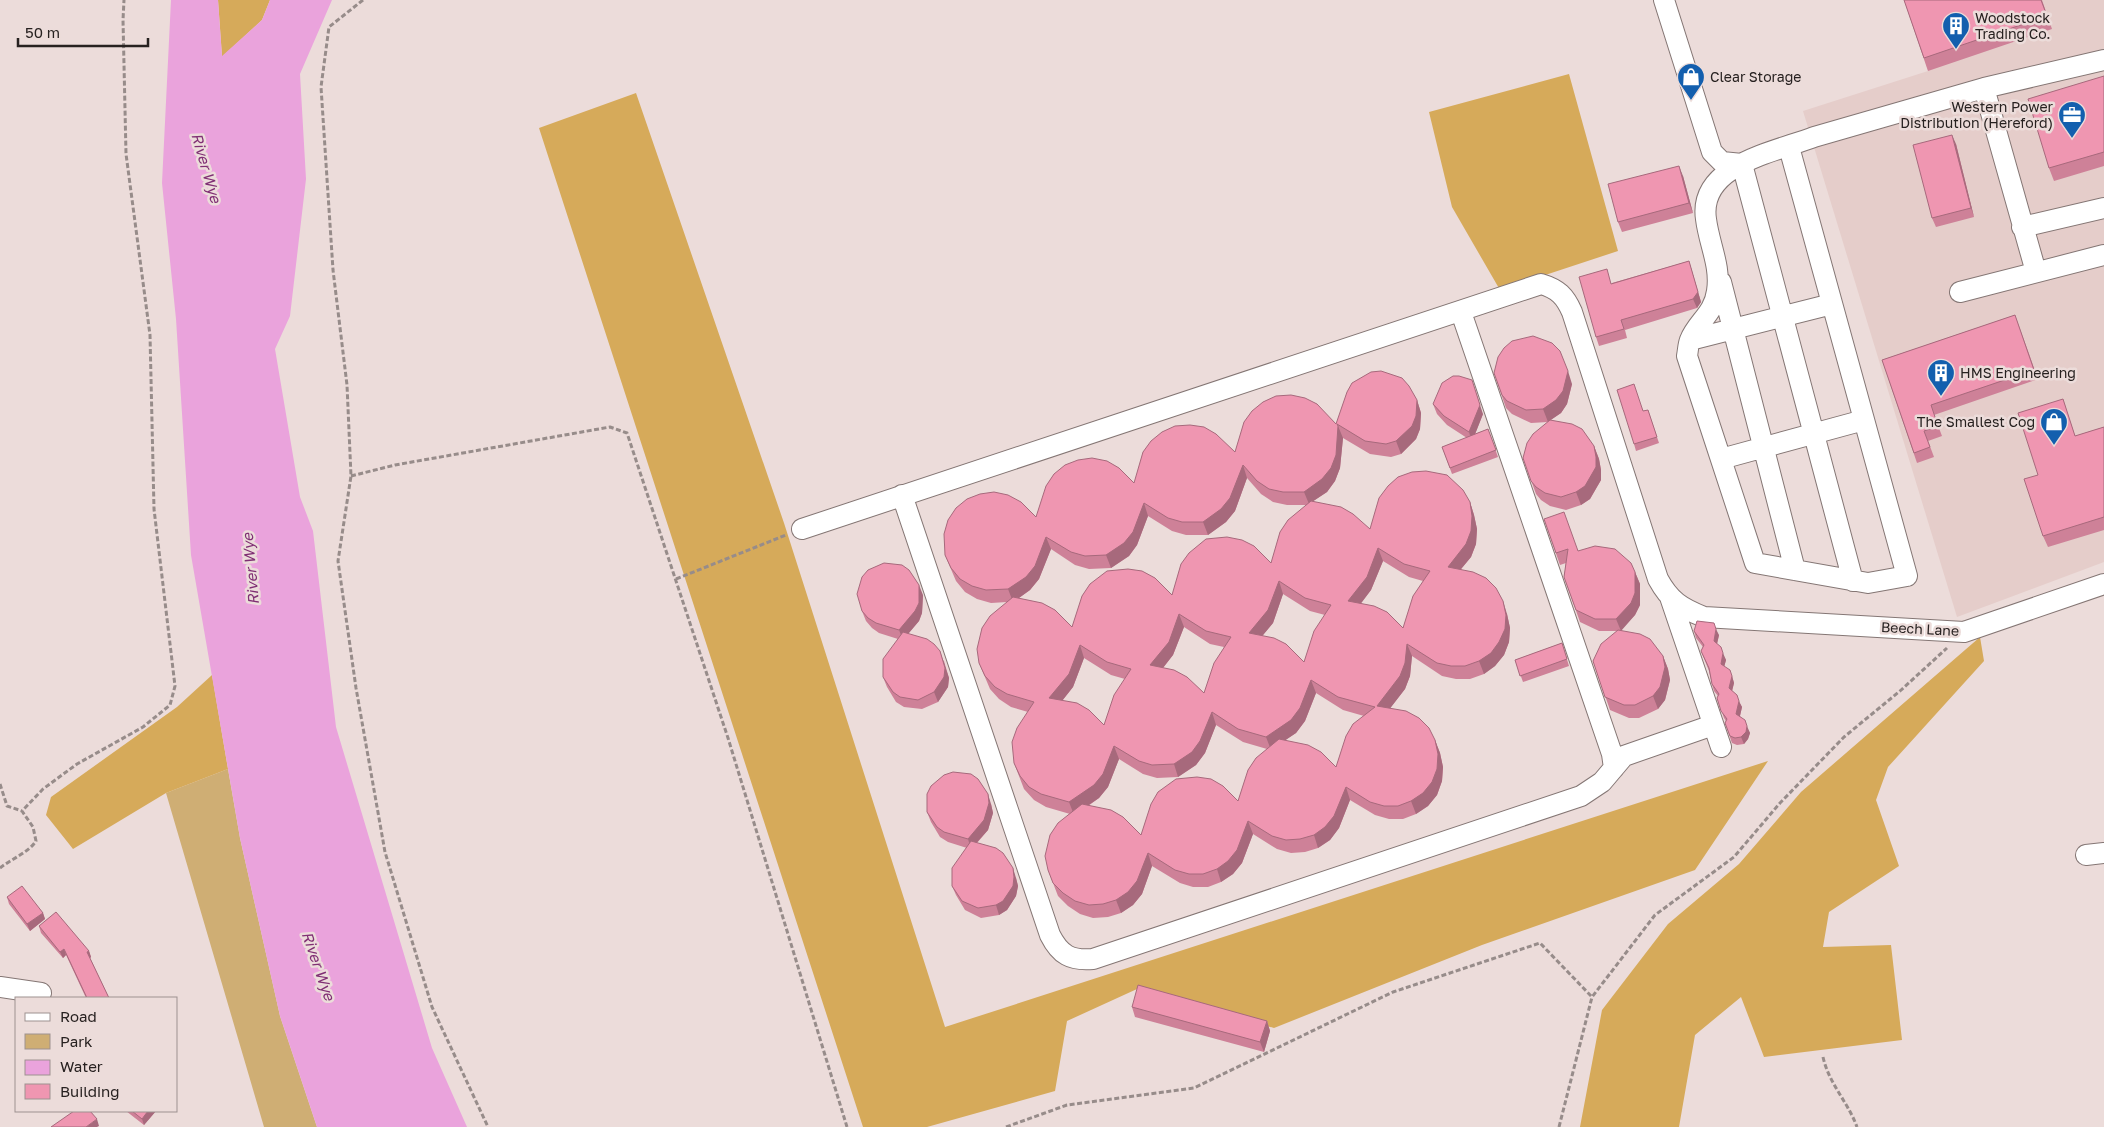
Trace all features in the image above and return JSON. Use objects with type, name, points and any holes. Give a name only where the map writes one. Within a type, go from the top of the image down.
[{"type":"street","points":[[1664,0],[1712,152],[1722,162],[1742,164]]},
{"type":"street","points":[[1795,570],[1706,219],[1706,199],[1711,186],[1726,172],[1742,164],[1814,137],[1984,88],[2104,60]]},
{"type":"street","points":[[1984,88],[2036,272]]},
{"type":"street","points":[[1718,269],[1717,291],[1711,311],[1690,340],[1688,356],[1755,563],[1868,583],[1907,576],[1789,147]]},
{"type":"street","points":[[1742,164],[1853,581]]},
{"type":"street","points":[[2022,227],[2104,208]]},
{"type":"street","points":[[1960,292],[2104,255]]},
{"type":"street","points":[[802,529],[1541,284],[1553,288],[1565,296],[1572,312],[1658,579],[1670,597],[1721,747]]},
{"type":"street","points":[[1690,340],[1832,304]]},
{"type":"street","points":[[1461,312],[1608,745],[1614,768]]},
{"type":"street","points":[[1721,459],[1864,420]]},
{"type":"street","points":[[902,495],[1050,935],[1056,948],[1072,959],[1094,959],[1581,796],[1602,782],[1624,756],[1713,725]]},
{"type":"street","name":"Beech Lane","points":[[1670,597],[1680,607],[1704,617],[1964,632],[2104,584]]},
{"type":"street","points":[[0,987],[41,993]]},
{"type":"path","points":[[22,811],[43,789],[77,764],[143,727],[170,705],[175,686],[154,509],[150,335],[126,154],[124,0]]},
{"type":"path","points":[[362,0],[329,27],[321,87],[333,270],[347,385],[351,476],[338,561],[356,688],[385,852],[432,1007],[488,1127]]},
{"type":"path","points":[[351,476],[396,465],[610,427],[627,433],[728,738],[846,1127]]},
{"type":"path","points":[[676,580],[802,529]]},
{"type":"path","points":[[1559,1127],[1592,997],[1656,915],[1734,857],[1780,803],[1844,737],[1900,691],[1964,632]]},
{"type":"path","points":[[0,784],[7,806],[22,811],[33,827],[36,841],[31,848],[15,856],[0,868]]},
{"type":"path","points":[[1006,1127],[1067,1105],[1194,1088],[1393,992],[1540,943],[1592,997]]},
{"type":"path","points":[[1823,1057],[1826,1072],[1852,1112],[1857,1127]]},
{"type":"shaded area","points":[[218,0],[270,0],[262,20],[222,57]]},
{"type":"shaded area","points":[[1904,0],[2104,0],[2104,562],[1957,617],[1803,111],[1928,71]]},
{"type":"shaded area","points":[[1569,74],[1618,251],[1500,290],[1452,207],[1429,112]]},
{"type":"shaded area","points":[[636,93],[784,523],[945,1027],[1768,761],[1695,870],[1482,945],[1274,1028],[1137,989],[1067,1021],[1055,1091],[927,1127],[863,1127],[539,128]]},
{"type":"shaded area","points":[[1980,637],[1984,661],[1888,767],[1876,800],[1899,866],[1829,912],[1823,947],[1891,945],[1902,1040],[1764,1057],[1741,997],[1695,1035],[1679,1127],[1580,1127],[1602,1010],[1668,924],[1739,864],[1801,792]]},
{"type":"shaded area","points":[[212,675],[228,769],[166,793],[73,849],[46,815],[51,797],[177,707]]},
{"type":"green space","points":[[228,769],[240,838],[280,1016],[317,1127],[264,1127],[166,793]]},
{"type":"water","name":"River Wye","points":[[171,0],[218,0],[222,56],[262,20],[270,0],[332,0],[300,74],[306,179],[290,316],[275,349],[300,497],[313,531],[336,727],[432,1048],[467,1127],[317,1127],[280,1016],[240,838],[191,555],[176,319],[162,183]]},
{"type":"building","name":"Woodstock Trading Co.","points":[[1904,0],[2041,0],[2047,16],[1924,58]]},
{"type":"building","name":"Western Power Distribution (Hereford)","points":[[2104,76],[2104,152],[2049,168],[2028,99]]},
{"type":"building","points":[[1952,135],[1971,208],[1932,218],[1913,145]]},
{"type":"building","points":[[1679,166],[1689,203],[1618,222],[1608,184]]},
{"type":"building","points":[[1689,261],[1698,292],[1693,299],[1621,320],[1624,329],[1596,337],[1579,277],[1607,269],[1611,284]]},
{"type":"building","name":"HMS Engineering","points":[[2015,315],[2034,370],[1931,405],[1938,426],[1924,431],[1930,447],[1914,453],[1882,360]]},
{"type":"building","points":[[1533,336],[1552,343],[1560,351],[1568,371],[1563,391],[1556,400],[1543,409],[1526,410],[1507,401],[1502,395],[1494,373],[1498,357],[1504,348],[1512,341]]},
{"type":"building","points":[[1381,371],[1402,378],[1417,400],[1416,416],[1412,426],[1396,441],[1386,444],[1365,441],[1337,424],[1336,455],[1331,468],[1322,479],[1304,492],[1283,492],[1269,489],[1257,481],[1243,465],[1230,498],[1221,509],[1203,522],[1182,522],[1168,518],[1144,503],[1133,532],[1124,543],[1106,555],[1085,556],[1071,552],[1046,537],[1035,566],[1026,577],[1008,589],[986,590],[972,586],[960,579],[951,568],[945,555],[944,534],[948,520],[956,508],[967,499],[980,494],[994,492],[1008,495],[1021,502],[1036,517],[1046,486],[1054,474],[1065,465],[1078,460],[1092,458],[1107,461],[1119,468],[1134,483],[1143,452],[1151,441],[1162,432],[1175,426],[1190,425],[1204,427],[1216,434],[1235,452],[1244,422],[1252,411],[1263,402],[1276,396],[1291,395],[1305,398],[1317,404],[1336,424],[1352,383],[1371,372]]},
{"type":"building","points":[[1453,376],[1472,380],[1480,405],[1469,432],[1444,416],[1433,404],[1442,383]]},
{"type":"building","points":[[1634,384],[1643,411],[1648,410],[1657,437],[1634,444],[1617,390]]},
{"type":"building","points":[[2063,399],[2075,436],[2104,427],[2104,517],[2043,536],[2024,479],[2038,475],[2018,413]]},
{"type":"building","points":[[1550,420],[1572,424],[1582,429],[1594,446],[1596,457],[1596,467],[1585,486],[1576,492],[1561,497],[1545,493],[1536,487],[1531,481],[1523,458],[1527,443],[1533,434]]},
{"type":"building","points":[[1488,429],[1496,450],[1450,468],[1442,447]]},
{"type":"building","points":[[1426,471],[1447,475],[1463,490],[1470,502],[1472,516],[1471,531],[1466,544],[1448,567],[1473,572],[1486,578],[1496,588],[1503,601],[1506,615],[1505,629],[1491,653],[1479,661],[1465,666],[1437,663],[1407,644],[1405,663],[1400,676],[1377,706],[1406,711],[1419,718],[1429,728],[1435,740],[1438,754],[1437,769],[1432,782],[1423,793],[1411,801],[1398,806],[1384,806],[1370,802],[1346,787],[1334,816],[1325,827],[1314,835],[1286,840],[1272,836],[1248,821],[1237,850],[1228,861],[1217,869],[1203,874],[1189,874],[1175,870],[1148,853],[1137,881],[1128,892],[1116,900],[1103,904],[1089,905],[1075,901],[1063,893],[1053,883],[1045,856],[1050,835],[1058,823],[1082,804],[1111,810],[1123,817],[1141,835],[1151,804],[1158,792],[1176,779],[1197,777],[1211,779],[1223,786],[1238,801],[1248,770],[1256,758],[1279,739],[1308,745],[1321,752],[1336,767],[1346,736],[1353,724],[1375,707],[1338,697],[1311,680],[1300,708],[1291,720],[1266,737],[1238,729],[1212,712],[1200,741],[1192,752],[1174,764],[1152,765],[1139,761],[1114,746],[1103,774],[1094,785],[1069,802],[1041,794],[1029,787],[1020,776],[1014,763],[1012,742],[1017,728],[1034,702],[1007,694],[995,687],[985,676],[979,663],[977,649],[982,628],[990,616],[1013,597],[1042,603],[1055,610],[1072,627],[1082,596],[1090,584],[1107,571],[1128,569],[1142,571],[1155,578],[1172,595],[1181,564],[1189,553],[1206,539],[1227,537],[1242,540],[1254,546],[1271,563],[1280,532],[1288,520],[1311,501],[1341,507],[1353,514],[1370,529],[1379,498],[1398,477],[1412,472]],"holes":[[[1378,548],[1404,564],[1430,571],[1413,596],[1403,628],[1387,612],[1374,606],[1348,601],[1367,577]],[[1279,581],[1305,598],[1331,605],[1314,631],[1304,662],[1286,644],[1274,638],[1249,633],[1268,610]],[[1179,614],[1206,631],[1231,637],[1214,663],[1204,693],[1187,677],[1174,670],[1150,665],[1169,642]],[[1080,645],[1107,662],[1131,669],[1114,695],[1104,725],[1089,710],[1077,703],[1049,698],[1069,674]]]},
{"type":"building","points":[[1564,512],[1578,551],[1595,546],[1615,549],[1631,563],[1635,572],[1635,593],[1631,603],[1616,619],[1595,619],[1576,610],[1564,577],[1568,549],[1556,553],[1544,519]]},
{"type":"building","points":[[884,563],[902,565],[909,570],[919,585],[919,603],[915,611],[899,630],[876,623],[868,618],[862,611],[857,594],[862,577],[868,570]]},
{"type":"building","points":[[1697,621],[1714,623],[1716,629],[1714,641],[1721,647],[1723,653],[1721,664],[1730,670],[1732,676],[1729,688],[1737,695],[1739,701],[1736,714],[1745,720],[1747,726],[1746,732],[1741,737],[1735,738],[1730,736],[1725,723],[1727,719],[1721,711],[1717,698],[1719,694],[1712,684],[1709,668],[1701,651],[1704,645],[1694,631]]},
{"type":"building","points":[[1618,630],[1640,634],[1650,639],[1663,656],[1665,667],[1660,687],[1653,696],[1635,705],[1624,705],[1605,697],[1593,661],[1601,644]]},
{"type":"building","points":[[903,632],[927,639],[934,644],[940,651],[945,668],[944,677],[934,692],[918,700],[900,697],[893,692],[883,677],[883,659]]},
{"type":"building","points":[[1562,643],[1567,659],[1520,676],[1515,660]]},
{"type":"building","points":[[953,772],[971,774],[978,779],[988,794],[989,803],[984,820],[968,839],[944,832],[937,827],[927,812],[927,794],[931,786],[944,775]]},
{"type":"building","points":[[971,841],[996,848],[1003,853],[1013,868],[1013,886],[1003,901],[996,905],[978,908],[962,901],[952,886],[952,868]]},
{"type":"building","points":[[22,886],[43,913],[27,924],[7,897]]},
{"type":"building","points":[[56,912],[89,951],[87,952],[109,997],[87,997],[64,949],[60,952],[39,926]]},
{"type":"building","points":[[1138,985],[1267,1021],[1260,1042],[1132,1007]]},
{"type":"building","points":[[73,1112],[91,1112],[97,1119],[86,1127],[51,1127]]},
{"type":"building","points":[[133,1112],[147,1112],[142,1119]]},
{"type":"place","name":"Woodstock Trading Co.","points":[[1956,50]]},
{"type":"place","name":"Clear Storage","points":[[1691,101]]},
{"type":"place","name":"Western Power Distribution (Hereford)","points":[[2072,139]]},
{"type":"place","name":"HMS Engineering","points":[[1941,397]]},
{"type":"place","name":"The Smallest Cog","points":[[2054,446]]}]
